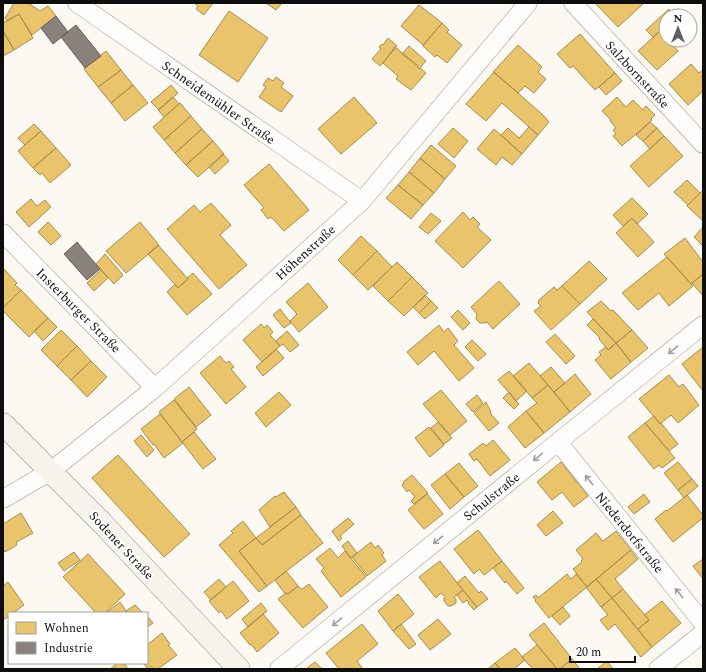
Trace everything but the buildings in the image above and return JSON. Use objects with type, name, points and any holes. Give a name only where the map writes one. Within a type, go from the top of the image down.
[{"type":"street","name":"Schneidemühler Straße","points":[[77,3],[362,201]]},
{"type":"street","name":"Höhenstraße","points":[[3,499],[51,471],[155,388],[362,201],[528,3]]},
{"type":"street","name":"Salzbornstraße","points":[[573,3],[703,144]]},
{"type":"street","name":"Insterburger Straße","points":[[3,233],[155,388]]},
{"type":"street","name":"Schulstraße","points":[[279,669],[703,325]]},
{"type":"street","name":"Sodener Straße","points":[[3,424],[102,523],[239,669]]},
{"type":"street","name":"Niederdorfstraße","points":[[558,442],[703,623]]},
{"type":"street","points":[[658,669],[703,633]]}]
